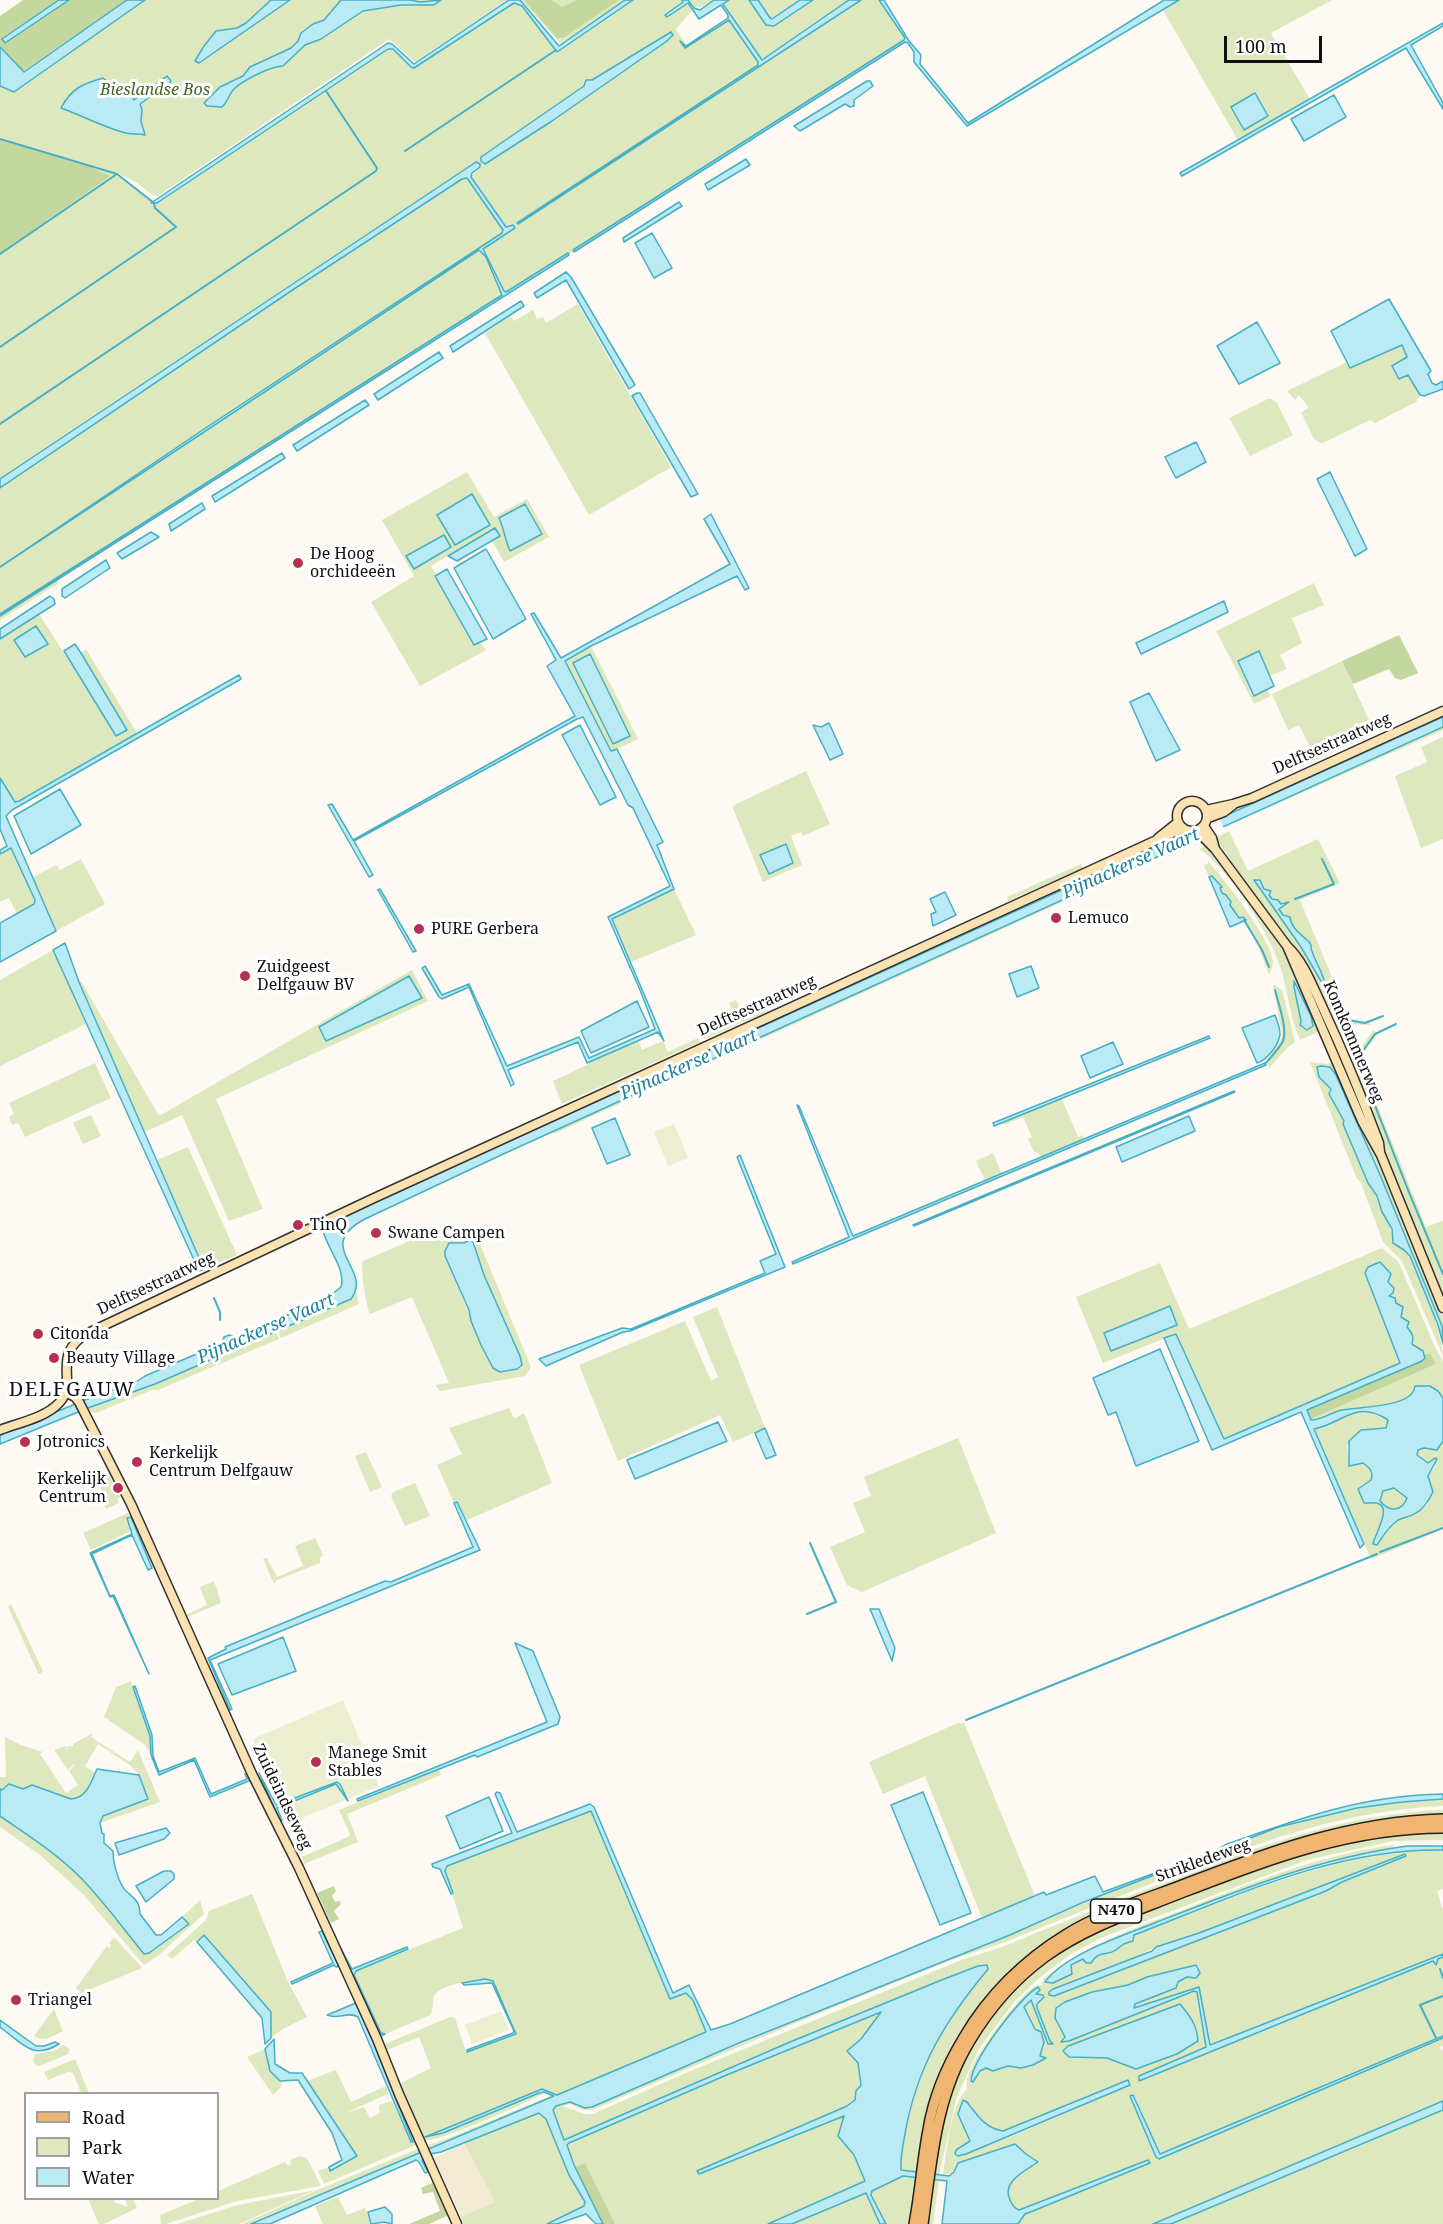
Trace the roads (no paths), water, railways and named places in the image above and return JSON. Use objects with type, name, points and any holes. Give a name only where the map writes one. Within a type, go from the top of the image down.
[{"type":"main road","name":"Strikledeweg","points":[[923,2224],[930,2117],[944,2077],[964,2037],[989,2001],[1041,1952],[1091,1921],[1150,1897],[1297,1844],[1368,1826],[1443,1819]]},
{"type":"main road","name":"Strikledeweg","points":[[914,2224],[943,2101],[969,2041],[1007,1991],[1046,1957],[1095,1928],[1238,1871],[1298,1850],[1378,1831],[1443,1828]]},
{"type":"street","name":"Delftsestraatweg","points":[[65,1392],[67,1354],[83,1336],[337,1215],[1138,850],[1233,804],[1443,711]]},
{"type":"street","name":"Komkommerweg","points":[[1196,823],[1294,953],[1308,977],[1333,1028],[1443,1308]]},
{"type":"street","name":"Zuideindseweg","points":[[65,1392],[75,1397],[81,1406],[131,1504],[252,1774],[299,1868],[377,2039],[458,2224]]},
{"type":"street","points":[[0,1430],[49,1411],[61,1402],[65,1392]]},
{"type":"water","points":[[59,0],[69,0],[5,43],[2,39]]},
{"type":"water","points":[[127,0],[145,0],[14,92],[0,86],[0,47],[24,72]]},
{"type":"water","points":[[271,0],[290,0],[199,63],[195,61],[216,31],[237,28],[246,23]]},
{"type":"water","points":[[341,0],[420,2],[441,0],[434,5],[401,5],[363,11],[321,39],[305,45],[283,66],[265,71],[239,85],[222,107],[207,106],[204,103],[220,87],[243,76],[250,67],[291,48],[298,41],[301,33],[313,24],[324,20]]},
{"type":"water","points":[[509,0],[520,0],[559,46],[625,0],[633,0],[557,52],[522,6],[514,3],[414,68],[393,49],[388,49],[157,203],[151,203],[388,43],[414,64]]},
{"type":"water","points":[[682,0],[688,0],[694,8],[700,10],[714,0],[729,0],[723,4],[762,60],[849,0],[861,0],[518,224],[758,65],[729,20],[685,48],[680,41],[686,46],[728,18],[728,15],[721,5],[699,19],[688,3],[667,17],[665,15],[683,2]]},
{"type":"water","points":[[749,0],[758,0],[772,19],[800,0],[813,0],[774,26],[766,25]]},
{"type":"water","points":[[879,0],[884,0],[909,41],[921,55],[920,64],[968,123],[1164,0],[1179,0],[967,126],[914,62],[914,52],[905,42],[574,252],[573,250],[904,40],[905,38]]},
{"type":"water","points":[[1443,23],[1443,26],[1411,45],[1443,103],[1443,109],[1406,48],[1182,176],[1180,173]]},
{"type":"water","points":[[671,32],[673,35],[667,41],[552,121],[485,164],[481,161],[481,157],[584,86],[586,80],[592,80]]},
{"type":"water","points":[[167,76],[170,83],[140,104],[145,135],[118,131],[61,108],[74,91],[96,80],[103,78],[122,93],[128,91],[134,100]]},
{"type":"water","points":[[870,81],[873,86],[854,100],[854,106],[850,107],[845,104],[800,131],[794,126]]},
{"type":"water","points":[[1255,93],[1268,116],[1244,130],[1231,107]]},
{"type":"water","points":[[1334,95],[1346,117],[1304,141],[1291,119]]},
{"type":"water","points":[[746,159],[750,165],[708,190],[705,184]]},
{"type":"water","points":[[476,162],[480,164],[480,167],[472,173],[471,177],[506,227],[513,225],[515,228],[483,249],[504,291],[506,292],[568,253],[569,255],[0,616],[502,295],[486,257],[479,250],[0,567],[204,429],[502,233],[503,230],[467,178],[462,179],[294,289],[0,488],[0,479]]},
{"type":"water","points":[[679,202],[682,206],[624,242],[623,238]]},
{"type":"water","points":[[652,233],[672,268],[654,278],[635,243]]},
{"type":"water","points":[[566,272],[635,385],[629,389],[566,280],[537,298],[534,293]]},
{"type":"water","points":[[1389,299],[1431,371],[1428,374],[1432,383],[1436,385],[1443,381],[1443,389],[1424,396],[1420,395],[1408,375],[1399,379],[1392,366],[1407,357],[1402,345],[1350,368],[1331,331]]},
{"type":"water","points":[[521,301],[524,306],[453,352],[450,346]]},
{"type":"water","points":[[1257,322],[1280,363],[1239,384],[1217,346]]},
{"type":"water","points":[[439,352],[443,358],[378,400],[374,394]]},
{"type":"water","points":[[640,393],[698,494],[691,497],[632,396]]},
{"type":"water","points":[[365,400],[369,405],[297,451],[293,445]]},
{"type":"water","points":[[1196,442],[1206,462],[1176,478],[1165,457]]},
{"type":"water","points":[[282,453],[285,458],[215,502],[212,496]]},
{"type":"water","points":[[1330,472],[1367,549],[1355,556],[1317,479]]},
{"type":"water","points":[[472,494],[490,525],[455,545],[437,515]]},
{"type":"water","points":[[202,503],[205,509],[171,531],[169,524]]},
{"type":"water","points":[[525,504],[542,534],[510,551],[499,518]]},
{"type":"water","points":[[711,514],[749,588],[745,590],[737,576],[591,646],[565,661],[611,751],[617,749],[663,842],[657,845],[674,889],[612,919],[664,1041],[658,1032],[587,1063],[578,1042],[508,1070],[514,1084],[511,1086],[469,987],[442,999],[422,968],[425,966],[442,995],[469,984],[507,1066],[579,1037],[589,1058],[655,1029],[608,917],[670,886],[633,808],[628,805],[583,717],[354,841],[373,875],[369,877],[328,805],[332,804],[353,840],[575,716],[547,666],[556,660],[531,614],[534,613],[561,658],[730,564],[704,519]]},
{"type":"water","points":[[495,528],[500,536],[457,561],[448,556]]},
{"type":"water","points":[[151,532],[159,537],[122,559],[117,553]]},
{"type":"water","points":[[444,535],[451,547],[414,569],[406,556]]},
{"type":"water","points":[[486,549],[526,619],[493,639],[454,568]]},
{"type":"water","points":[[106,560],[110,568],[65,598],[62,596],[62,589]]},
{"type":"water","points":[[447,569],[487,639],[474,645],[435,576]]},
{"type":"water","points":[[50,596],[54,599],[55,604],[0,639],[0,629]]},
{"type":"water","points":[[1224,601],[1228,612],[1141,654],[1136,643]]},
{"type":"water","points":[[36,626],[48,644],[25,657],[14,640]]},
{"type":"water","points":[[75,644],[127,730],[116,736],[64,651]]},
{"type":"water","points":[[1259,651],[1274,686],[1254,696],[1238,661]]},
{"type":"water","points":[[590,654],[630,736],[613,744],[573,663]]},
{"type":"water","points":[[239,675],[241,679],[12,810],[6,816],[56,931],[0,962],[0,923],[34,904],[35,900],[11,848],[0,854],[0,850],[7,846],[0,829],[0,778],[15,802],[19,801]]},
{"type":"water","points":[[1149,693],[1180,750],[1156,761],[1130,702]]},
{"type":"water","name":"Pijnackerse Vaart","points":[[1443,717],[1443,727],[365,1219],[350,1229],[344,1239],[343,1249],[355,1278],[356,1288],[351,1299],[155,1384],[88,1408],[0,1444],[0,1435],[136,1382],[222,1343],[224,1337],[229,1335],[235,1337],[326,1299],[341,1287],[342,1280],[339,1266],[323,1231],[342,1217]]},
{"type":"water","points":[[829,723],[843,754],[830,760],[813,725],[821,727]]},
{"type":"water","points":[[580,725],[616,797],[600,805],[562,735]]},
{"type":"water","points":[[60,789],[81,825],[31,854],[14,816]]},
{"type":"water","points":[[786,844],[793,863],[769,874],[760,855]]},
{"type":"water","points":[[1212,876],[1222,887],[1220,888],[1222,893],[1231,902],[1230,905],[1239,918],[1243,917],[1246,920],[1230,927],[1209,877]]},
{"type":"water","points":[[1254,880],[1260,880],[1264,889],[1271,891],[1269,895],[1272,899],[1278,900],[1281,904],[1289,902],[1279,909],[1283,915],[1290,917],[1294,928],[1310,944],[1324,978],[1325,988],[1301,947]]},
{"type":"water","points":[[380,889],[416,951],[413,952],[378,890]]},
{"type":"water","points":[[945,892],[956,915],[933,926],[931,914],[936,912],[930,899]]},
{"type":"water","points":[[65,943],[79,982],[204,1269],[199,1271],[53,950]]},
{"type":"water","points":[[1031,966],[1039,988],[1017,997],[1009,974]]},
{"type":"water","points":[[409,976],[422,998],[326,1041],[319,1027]]},
{"type":"water","points":[[1294,981],[1311,1016],[1313,1026],[1307,1030],[1300,1025]]},
{"type":"water","points":[[637,1001],[649,1027],[591,1053],[581,1031]]},
{"type":"water","points":[[1275,1015],[1280,1029],[1279,1038],[1268,1055],[1257,1063],[1242,1028]]},
{"type":"water","points":[[1209,1036],[1210,1038],[994,1126],[993,1123]]},
{"type":"water","points":[[1113,1042],[1123,1064],[1090,1078],[1081,1056]]},
{"type":"water","points":[[1265,1063],[1266,1065],[793,1264],[792,1262],[849,1237],[797,1105],[853,1236]]},
{"type":"water","points":[[1317,1067],[1330,1067],[1336,1075],[1381,1177],[1442,1326],[1443,1344],[1438,1325],[1410,1256],[1393,1243],[1392,1229],[1382,1212],[1377,1196],[1368,1183],[1343,1124],[1344,1121],[1329,1094],[1331,1089],[1319,1077]]},
{"type":"water","points":[[1234,1091],[1235,1092],[913,1225]]},
{"type":"water","points":[[1189,1116],[1195,1131],[1122,1162],[1116,1147]]},
{"type":"water","points":[[615,1118],[630,1155],[607,1164],[592,1128]]},
{"type":"water","points":[[740,1155],[785,1267],[630,1331],[623,1332],[546,1366],[539,1359],[622,1328],[631,1329],[765,1273],[760,1261],[776,1254],[737,1157]]},
{"type":"water","points":[[470,1240],[473,1242],[484,1275],[520,1356],[522,1365],[517,1369],[500,1372],[493,1368],[481,1345],[469,1310],[445,1256],[449,1243],[464,1243]]},
{"type":"water","points":[[1380,1262],[1391,1274],[1388,1282],[1394,1288],[1393,1293],[1389,1296],[1395,1298],[1396,1303],[1403,1307],[1401,1317],[1409,1322],[1407,1327],[1412,1334],[1412,1344],[1423,1351],[1425,1358],[1307,1410],[1311,1420],[1346,1409],[1394,1403],[1405,1399],[1412,1393],[1415,1386],[1430,1386],[1443,1398],[1443,1441],[1437,1450],[1424,1448],[1418,1450],[1417,1455],[1428,1463],[1437,1459],[1428,1476],[1433,1492],[1428,1501],[1419,1511],[1394,1523],[1377,1545],[1373,1544],[1383,1516],[1382,1507],[1378,1503],[1364,1503],[1358,1489],[1371,1480],[1372,1472],[1363,1463],[1349,1466],[1349,1441],[1361,1430],[1386,1428],[1388,1420],[1377,1414],[1358,1412],[1314,1429],[1364,1544],[1360,1548],[1301,1412],[1212,1450],[1164,1338],[1176,1334],[1224,1439],[1400,1363],[1365,1273],[1368,1267]],"holes":[[[1394,1488],[1407,1498],[1402,1506],[1395,1509],[1387,1507],[1380,1501],[1383,1491]]]},
{"type":"water","points":[[1170,1306],[1177,1325],[1111,1351],[1104,1333]]},
{"type":"water","points":[[1160,1349],[1199,1441],[1136,1466],[1116,1412],[1108,1415],[1093,1378]]},
{"type":"water","points":[[718,1422],[727,1441],[635,1479],[627,1460]]},
{"type":"water","points":[[765,1428],[776,1455],[766,1459],[755,1433]]},
{"type":"water","points":[[457,1502],[480,1550],[210,1660],[232,1709],[230,1710],[208,1658],[226,1649],[225,1647],[473,1547],[454,1503]]},
{"type":"water","points":[[131,1517],[152,1568],[148,1570],[132,1535],[92,1554],[110,1596],[114,1595],[149,1674],[113,1596],[110,1597],[90,1553],[132,1534],[127,1518]]},
{"type":"water","points":[[870,1609],[879,1609],[895,1648],[892,1661]]},
{"type":"water","points":[[283,1637],[296,1671],[232,1695],[218,1664]]},
{"type":"water","points":[[515,1643],[533,1651],[560,1717],[558,1724],[358,1801],[357,1799],[547,1722]]},
{"type":"water","points":[[135,1686],[152,1735],[153,1756],[159,1772],[195,1758],[211,1794],[247,1779],[245,1774],[248,1773],[251,1780],[210,1797],[194,1760],[159,1775],[151,1755],[150,1736],[133,1687]]},
{"type":"water","points":[[97,1769],[139,1775],[148,1799],[103,1816],[100,1823],[104,1843],[113,1851],[116,1872],[123,1887],[136,1901],[140,1914],[156,1935],[161,1935],[182,1917],[189,1924],[149,1953],[144,1954],[98,1896],[72,1869],[0,1816],[0,1789],[2,1790],[9,1784],[23,1789],[32,1785],[71,1799],[85,1792]]},
{"type":"water","points":[[259,1773],[276,1805],[337,1782],[348,1801],[336,1784],[277,1808],[282,1820],[280,1821]]},
{"type":"water","points":[[923,1792],[971,1913],[940,1925],[891,1805]]},
{"type":"water","points":[[500,1793],[517,1832],[590,1804],[594,1807],[673,1993],[689,1985],[711,2030],[1044,1892],[1046,1895],[1095,1876],[1103,1892],[1215,1851],[1254,1834],[1359,1803],[1414,1795],[1443,1794],[1443,1799],[1357,1808],[1279,1827],[1084,1902],[1010,1935],[739,2043],[592,2107],[585,2108],[570,2102],[556,2106],[553,2110],[564,2140],[790,2042],[944,1979],[978,1966],[987,1965],[988,1969],[946,2026],[925,2066],[910,2110],[901,2170],[949,2176],[954,2172],[958,2163],[1015,2144],[1038,2162],[1016,2177],[1009,2187],[1011,2202],[1019,2210],[1148,2160],[1150,2163],[1025,2214],[1018,2224],[942,2224],[947,2181],[903,2176],[872,2191],[871,2195],[886,2224],[880,2224],[866,2193],[792,2224],[768,2224],[865,2181],[854,2155],[838,2136],[844,2116],[699,2174],[697,2171],[847,2106],[855,2100],[856,2091],[861,2085],[858,2063],[847,2051],[861,2039],[881,2012],[569,2143],[567,2145],[574,2165],[603,2224],[596,2224],[586,2214],[557,2224],[547,2224],[584,2206],[585,2202],[569,2175],[546,2119],[539,2113],[441,2152],[424,2155],[422,2161],[428,2172],[425,2173],[416,2160],[270,2224],[251,2224],[554,2096],[544,2092],[539,2093],[443,2133],[425,2137],[542,2089],[557,2095],[706,2032],[693,2000],[686,1993],[670,1999],[591,1811],[447,1866],[445,1871],[453,1893],[451,1894],[440,1869],[433,1867],[432,1864],[512,1833],[495,1794]]},
{"type":"water","points":[[489,1797],[503,1831],[460,1849],[446,1816]]},
{"type":"water","points":[[166,1828],[170,1833],[164,1839],[119,1855],[115,1843]]},
{"type":"water","points":[[1407,1846],[1443,1846],[1443,1850],[1363,1857],[1285,1877],[1134,1935],[1133,1941],[1123,1944],[1112,1952],[1097,1956],[1091,1963],[1086,1963],[1083,1959],[1071,1965],[1072,1974],[1053,1983],[1045,1982],[1066,1963],[1096,1946],[1218,1898],[1280,1876],[1342,1858]]},
{"type":"water","points":[[1405,1854],[1406,1856],[1342,1882],[1326,1891],[1054,1996],[1049,1995],[1053,1989],[1152,1951],[1156,1947],[1199,1933]]},
{"type":"water","points":[[164,1871],[171,1871],[174,1879],[146,1902],[136,1886]]},
{"type":"water","points":[[322,1931],[339,1966],[334,1965],[292,1984],[291,1982],[333,1963],[319,1932]]},
{"type":"water","points":[[332,1932],[352,1969],[407,1947],[408,1949],[356,1971],[354,1975],[381,2033],[385,2034],[381,2036]]},
{"type":"water","points":[[204,1935],[271,2012],[271,2038],[265,2044],[262,2018],[197,1942]]},
{"type":"water","points":[[1443,1954],[1436,1965],[1433,1961],[1139,2081],[1139,2076],[1206,2047],[1197,1992],[1194,1991],[1069,2041],[1061,2042],[1065,2037],[1055,2018],[1056,2008],[1065,2002],[1092,1992],[1128,1985],[1147,1977],[1196,1965],[1200,1973],[1196,1978],[1187,1977],[1178,1982],[1176,1988],[1135,2004],[1134,2008],[1199,1987],[1210,2045]]},
{"type":"water","points":[[485,1979],[493,1981],[516,2034],[467,2052],[467,2050],[514,2031],[492,1983],[464,1985],[462,1983]]},
{"type":"water","points":[[1038,1987],[1040,1990],[1036,1994],[1044,1997],[1037,2004],[1037,2008],[1053,2044],[1048,2044],[1031,2000],[1024,2007],[1035,2029],[1041,2032],[1044,2042],[1040,2056],[1046,2058],[1021,2068],[1008,2066],[993,2071],[986,2068],[980,2071],[973,2082],[971,2081],[979,2059],[998,2030],[1020,2003]]},
{"type":"water","points":[[356,2003],[413,2142],[411,2142],[358,2017],[327,2015]]},
{"type":"water","points":[[1180,2004],[1192,2021],[1198,2041],[1177,2054],[1136,2069],[1107,2058],[1069,2057],[1063,2051],[1068,2046]]},
{"type":"water","points":[[0,2020],[36,2046],[55,2042],[59,2044],[41,2051],[27,2048],[0,2027]]},
{"type":"water","points":[[1443,2036],[1443,2038],[1159,2159],[1156,2157],[1130,2096],[1133,2095],[1160,2154]]},
{"type":"water","points":[[274,2039],[275,2064],[290,2073],[302,2073],[357,2156],[330,2171],[329,2167],[342,2160],[332,2133],[298,2080],[280,2081],[270,2071],[265,2049]]},
{"type":"water","points":[[1128,2080],[1130,2085],[966,2154],[958,2156],[955,2154],[956,2150],[970,2141],[958,2114],[963,2100],[986,2124],[1003,2131]]},
{"type":"water","points":[[1443,2101],[1443,2110],[1171,2224],[1153,2224]]},
{"type":"water","points":[[385,2207],[392,2214],[392,2224],[384,2222],[371,2224],[368,2212]]},
{"type":"waterway","points":[[405,151],[556,50]]},
{"type":"waterway","points":[[0,424],[376,171],[377,168],[326,91]]},
{"type":"waterway","points":[[0,139],[117,174],[154,203],[155,208],[176,227],[0,347]]},
{"type":"waterway","points":[[0,254],[117,174]]},
{"type":"waterway","points":[[1295,899],[1334,884],[1322,859]]},
{"type":"waterway","points":[[1244,920],[1262,950],[1269,967]]},
{"type":"waterway","points":[[1325,985],[1342,1019],[1365,1023],[1383,1016]]},
{"type":"waterway","points":[[1265,1064],[1279,1047],[1284,1036],[1282,1016],[1275,990]]},
{"type":"waterway","points":[[1358,1064],[1357,1059],[1375,1034],[1396,1024]]},
{"type":"waterway","points":[[1363,1075],[1443,1274]]},
{"type":"waterway","points":[[214,1298],[220,1312],[220,1320]]},
{"type":"waterway","points":[[1380,1552],[1443,1528]]},
{"type":"waterway","points":[[807,1614],[836,1602],[810,1543]]},
{"type":"waterway","points":[[966,1720],[1377,1554]]},
{"type":"waterway","points":[[1440,1969],[1443,1978]]},
{"type":"waterway","points":[[1436,2038],[1420,2005],[1443,1996]]},
{"type":"place","name":"De Hoog orchideeën","points":[[298,563]]},
{"type":"place","name":"Lemuco","points":[[1056,918]]},
{"type":"place","name":"PURE Gerbera","points":[[419,929]]},
{"type":"place","name":"Zuidgeest Delfgauw BV","points":[[245,976]]},
{"type":"place","name":"TinQ","points":[[298,1225]]},
{"type":"place","name":"Swane Campen","points":[[376,1233]]},
{"type":"place","name":"Citonda","points":[[38,1334]]},
{"type":"place","name":"Beauty Village","points":[[54,1358]]},
{"type":"place","name":"Jotronics","points":[[25,1442]]},
{"type":"place","name":"Kerkelijk Centrum Delfgauw","points":[[137,1462]]},
{"type":"place","name":"Kerkelijk Centrum","points":[[118,1488]]},
{"type":"place","name":"Manege Smit Stables","points":[[316,1762]]},
{"type":"place","name":"Triangel","points":[[16,2000]]},
{"type":"district","name":"DELFGAUW","points":[[72,1390]]},
{"type":"park label","name":"Bieslandse Bos","points":[[155,90]]}]
